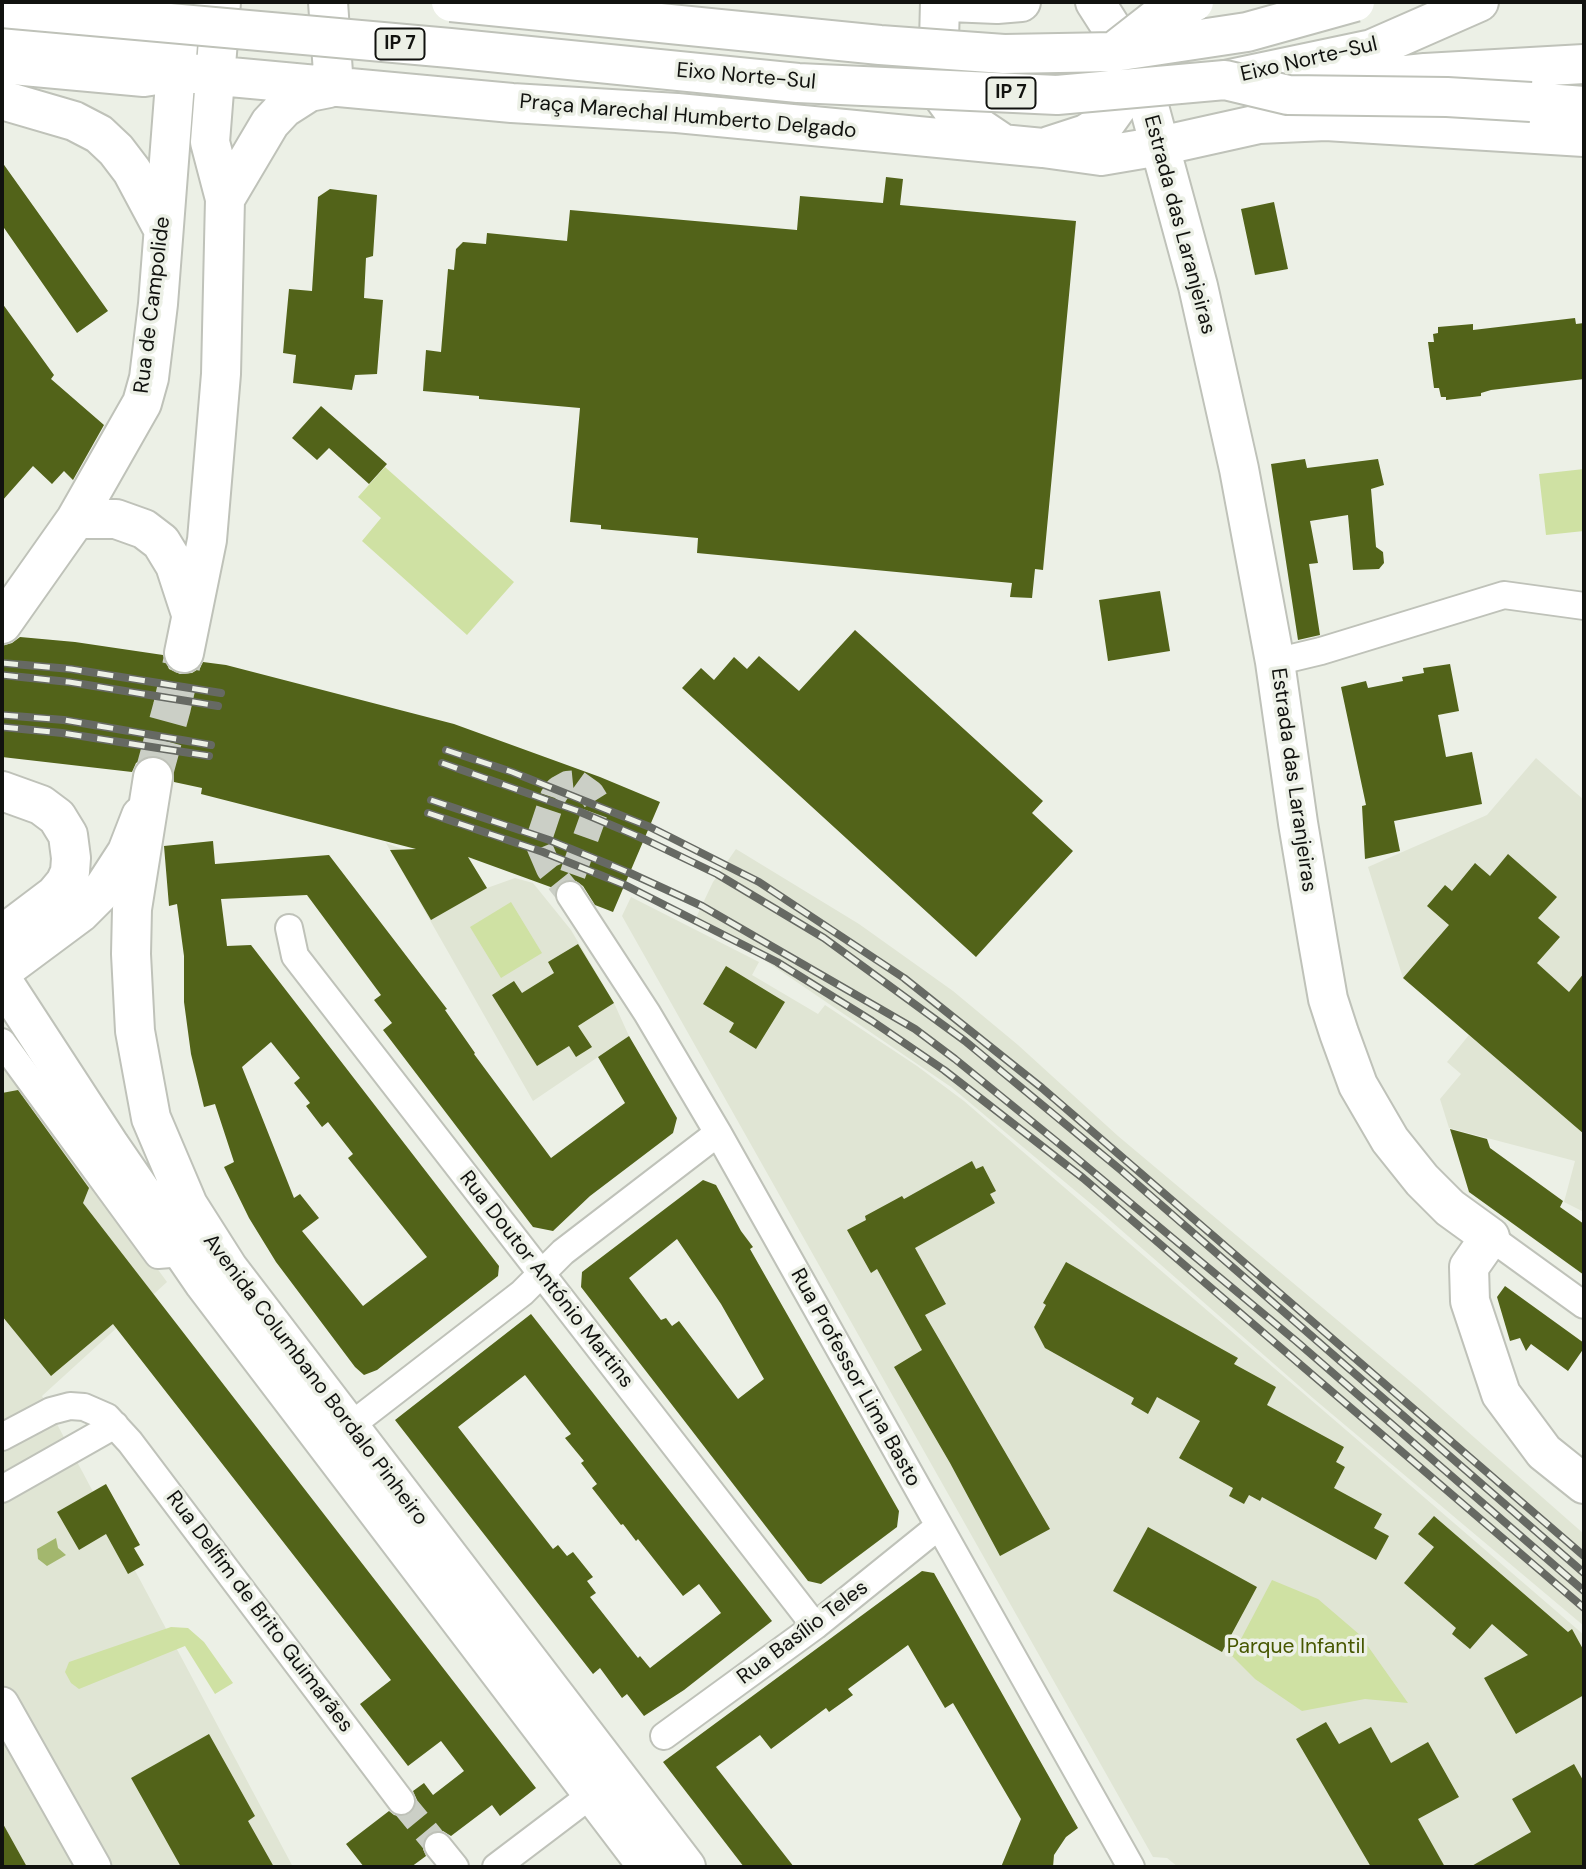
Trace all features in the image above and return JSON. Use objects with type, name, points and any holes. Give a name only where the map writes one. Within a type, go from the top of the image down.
[{"type":"main road","name":"Rua de Campolide","points":[[6,613],[76,519],[142,403],[149,379],[158,304],[179,31],[190,2]]},
{"type":"main road","points":[[184,653],[207,540],[221,374],[225,199],[210,142],[222,2]]},
{"type":"main road","points":[[225,199],[270,123],[284,108],[309,92],[334,87],[328,2]]},
{"type":"main road","name":"Eixo Norte-Sul","points":[[451,2],[894,46],[1121,64],[1355,2]]},
{"type":"main road","points":[[940,2],[938,73],[942,95],[953,110],[1004,144]]},
{"type":"main road","points":[[949,2],[1021,2]]},
{"type":"main road","name":"Estrada das Laranjeiras","points":[[1096,2],[1122,46],[1121,64],[1150,110],[1198,286],[1237,456],[1275,662],[1298,823],[1328,999],[1348,1060],[1371,1109],[1398,1150],[1422,1180],[1450,1208],[1490,1237]]},
{"type":"main road","points":[[1043,148],[1086,134],[1101,126],[1118,107],[1121,64],[1162,13],[1195,2]]},
{"type":"main road","name":"Eixo Norte-Sul","points":[[2,8],[798,83],[1058,94],[1225,80],[1372,49],[1479,2]]},
{"type":"main road","points":[[1259,124],[1353,90],[1406,75],[1584,64]]},
{"type":"main road","name":"Praça Marechal Humberto Delgado","points":[[3,66],[144,77],[176,72],[512,103],[677,113],[1004,144],[1101,156],[1259,124]]},
{"type":"main road","points":[[3,66],[62,117],[99,134],[116,150],[132,171],[163,229]]},
{"type":"main road","points":[[1225,80],[1288,95],[1447,97],[1584,106]]},
{"type":"main road","points":[[1259,124],[1326,121],[1584,137]]},
{"type":"main road","points":[[76,519],[117,519],[144,529],[161,542],[175,565],[191,614]]},
{"type":"main road","name":"Avenida Columbano Bordalo Pinheiro","points":[[2,971],[80,913],[101,892],[127,852],[150,787],[132,909],[131,954],[135,1031],[151,1118],[188,1205],[228,1268],[428,1532],[604,1785],[648,1867]]},
{"type":"main road","points":[[2,791],[50,811],[63,824],[71,846],[70,872],[65,883],[40,908],[2,935]]},
{"type":"main road","name":"Avenida Columbano Bordalo Pinheiro","points":[[2,980],[183,1253],[604,1785],[686,1867]]},
{"type":"main road","points":[[1490,1237],[1469,1267],[1470,1301],[1501,1394],[1544,1452],[1584,1484]]},
{"type":"street","points":[[1275,662],[1321,651],[1504,595],[1584,606]]},
{"type":"street","name":"Rua Professor Lima Basto","points":[[570,895],[647,1013],[718,1133],[1131,1867]]},
{"type":"street","name":"Rua Doutor António Martins","points":[[289,928],[295,956],[815,1626]]},
{"type":"street","points":[[2,1042],[158,1255],[183,1253]]},
{"type":"street","points":[[350,1426],[522,1293],[563,1252],[718,1133]]},
{"type":"street","points":[[1490,1237],[1584,1306]]},
{"type":"street","name":"Rua Delfim de Brito Guimarães","points":[[2,1437],[51,1411],[70,1406],[97,1411],[115,1425],[401,1801]]},
{"type":"street","points":[[2,1489],[115,1425]]},
{"type":"street","name":"Rua Basílio Teles","points":[[663,1736],[815,1626],[939,1526]]},
{"type":"street","points":[[2,1704],[94,1867]]},
{"type":"street","points":[[496,1867],[604,1785]]},
{"type":"street","points":[[438,1846],[455,1867]]},
{"type":"shaded area","points":[[1536,758],[1584,800],[1584,1212],[1564,1202],[1575,1161],[1449,1128],[1440,1099],[1461,1074],[1447,1062],[1469,1035],[1403,978],[1368,867],[1487,815]]},
{"type":"shaded area","points":[[386,843],[440,863],[472,864],[487,888],[515,878],[533,883],[571,930],[614,1003],[629,1036],[533,1101]]},
{"type":"shaded area","points":[[736,849],[859,924],[953,991],[1018,1045],[1118,1136],[1417,1387],[1584,1534],[1584,1626],[1314,1399],[1096,1208],[951,1087],[763,959],[693,924],[713,882]]},
{"type":"shaded area","points":[[631,897],[759,962],[752,975],[818,1014],[825,1005],[964,1101],[1584,1635],[1584,1867],[1178,1867],[1167,1858],[1153,1857],[622,916]]},
{"type":"shaded area","points":[[2,1055],[167,1282],[42,1396],[293,1867],[2,1867]]},
{"type":"shaded area","points":[[56,1538],[58,1548],[66,1555],[47,1566],[38,1559],[37,1549]]},
{"type":"green space","points":[[385,467],[514,582],[467,635],[362,541],[381,518],[358,497]]},
{"type":"green space","points":[[1584,469],[1584,531],[1546,535],[1539,474]]},
{"type":"green space","points":[[511,902],[542,953],[501,978],[470,927]]},
{"type":"green space","name":"Parque Infantil","points":[[1272,1580],[1318,1599],[1360,1635],[1408,1703],[1365,1699],[1302,1711],[1255,1679],[1232,1656]]},
{"type":"green space","points":[[171,1627],[188,1628],[204,1642],[233,1683],[215,1694],[185,1646],[79,1689],[71,1683],[65,1672],[69,1662]]},
{"type":"building","points":[[2,162],[108,311],[77,333],[2,225]]},
{"type":"building","points":[[886,177],[903,179],[900,205],[1076,221],[1043,570],[1035,569],[1032,598],[1010,597],[1012,583],[697,553],[698,538],[601,529],[601,525],[570,522],[580,408],[423,391],[426,350],[441,352],[448,269],[454,270],[456,249],[463,242],[486,244],[487,233],[567,241],[570,210],[797,230],[800,196],[883,203]]},
{"type":"building","points":[[330,189],[377,195],[373,256],[366,258],[364,298],[383,300],[377,374],[355,375],[352,390],[293,383],[296,355],[283,353],[289,289],[312,291],[318,197]]},
{"type":"building","points":[[1274,202],[1288,269],[1255,275],[1241,209]]},
{"type":"building","points":[[2,303],[54,375],[51,379],[104,425],[73,480],[64,471],[52,484],[33,466],[2,501]]},
{"type":"building","points":[[1575,318],[1576,324],[1584,323],[1584,379],[1491,390],[1481,393],[1481,396],[1446,400],[1446,397],[1441,397],[1439,388],[1434,388],[1428,342],[1434,342],[1433,334],[1438,333],[1438,327],[1473,324],[1473,330]]},
{"type":"building","points":[[321,406],[387,464],[369,484],[329,448],[317,460],[292,438]]},
{"type":"building","points":[[1305,459],[1307,468],[1378,459],[1384,485],[1371,489],[1376,547],[1383,552],[1384,563],[1379,569],[1353,570],[1348,515],[1310,521],[1318,563],[1309,564],[1320,635],[1298,640],[1271,464]]},
{"type":"building","points":[[1160,591],[1170,651],[1108,661],[1099,600]]},
{"type":"building","points":[[855,630],[1043,801],[1032,813],[1073,851],[976,957],[682,688],[701,668],[714,680],[734,657],[747,669],[759,656],[799,691]]},
{"type":"building","points":[[20,637],[163,655],[169,669],[180,674],[192,673],[200,668],[203,662],[226,665],[454,724],[600,777],[660,802],[613,912],[595,905],[583,886],[576,881],[568,879],[556,889],[468,857],[487,888],[431,920],[390,850],[416,849],[201,794],[202,788],[174,782],[173,769],[166,760],[157,756],[145,757],[136,763],[132,772],[2,757],[2,646]]},
{"type":"building","points":[[1450,664],[1459,711],[1438,715],[1446,757],[1472,752],[1482,804],[1394,821],[1400,851],[1365,859],[1362,806],[1366,805],[1341,687],[1366,681],[1368,688],[1403,681],[1402,677],[1424,673],[1423,668]]},
{"type":"building","points":[[213,841],[215,864],[329,855],[447,1009],[445,1010],[474,1054],[551,1158],[625,1103],[598,1057],[629,1036],[677,1118],[673,1133],[590,1196],[553,1231],[533,1227],[383,1030],[392,1023],[374,1000],[381,995],[307,895],[221,899],[227,946],[251,945],[499,1266],[498,1276],[377,1370],[364,1375],[355,1367],[276,1262],[249,1218],[224,1167],[234,1162],[215,1104],[204,1107],[191,1054],[184,1002],[184,956],[177,904],[169,906],[164,846]],"holes":[[[271,1042],[300,1078],[294,1083],[310,1103],[306,1106],[322,1127],[328,1122],[353,1154],[348,1158],[427,1257],[363,1306],[302,1231],[319,1218],[300,1194],[294,1198],[242,1067]]]},
{"type":"building","points":[[1508,854],[1557,897],[1538,918],[1560,937],[1537,963],[1569,992],[1584,973],[1584,1134],[1403,978],[1449,925],[1427,906],[1445,885],[1452,891],[1475,863],[1490,876]]},
{"type":"building","points":[[578,944],[614,1003],[578,1026],[592,1047],[576,1057],[569,1046],[537,1066],[492,995],[514,981],[522,993],[554,973],[548,962]]},
{"type":"building","points":[[726,966],[785,1002],[756,1049],[729,1032],[734,1023],[703,1004]]},
{"type":"building","points":[[18,1090],[89,1188],[83,1203],[536,1788],[500,1816],[492,1805],[451,1836],[443,1831],[429,1833],[423,1841],[426,1856],[411,1867],[364,1867],[346,1844],[389,1811],[402,1817],[411,1813],[417,1800],[413,1791],[424,1783],[433,1795],[464,1771],[441,1741],[408,1766],[360,1704],[391,1680],[113,1324],[51,1376],[2,1316],[2,1093]]},
{"type":"building","points":[[1450,1129],[1487,1139],[1490,1148],[1563,1201],[1560,1207],[1584,1224],[1584,1275],[1469,1192]]},
{"type":"building","points":[[972,1161],[976,1169],[983,1166],[996,1191],[990,1194],[995,1203],[915,1248],[946,1304],[925,1315],[1050,1529],[1000,1556],[894,1367],[922,1350],[877,1269],[871,1273],[847,1230],[866,1220],[865,1216],[902,1196],[904,1199]]},
{"type":"building","points":[[703,1180],[716,1185],[899,1511],[897,1527],[821,1584],[808,1581],[581,1287],[582,1272]],"holes":[[[677,1239],[721,1304],[764,1379],[738,1399],[679,1321],[672,1326],[666,1318],[661,1320],[629,1278]]]},
{"type":"building","points":[[1066,1262],[1238,1358],[1234,1364],[1276,1387],[1267,1405],[1344,1447],[1336,1462],[1345,1467],[1334,1488],[1382,1514],[1374,1528],[1389,1536],[1376,1560],[1262,1497],[1260,1501],[1249,1495],[1244,1504],[1229,1496],[1233,1488],[1179,1458],[1200,1421],[1157,1397],[1148,1414],[1131,1404],[1134,1398],[1045,1348],[1034,1327],[1046,1305],[1043,1303]]},
{"type":"building","points":[[1505,1286],[1584,1343],[1584,1348],[1568,1371],[1531,1344],[1526,1351],[1520,1338],[1510,1341],[1497,1297]]},
{"type":"building","points":[[531,1314],[772,1621],[684,1690],[644,1716],[627,1694],[622,1698],[600,1668],[593,1674],[395,1420]],"holes":[[[525,1375],[571,1434],[565,1438],[584,1461],[581,1463],[597,1484],[592,1488],[621,1525],[623,1524],[636,1541],[638,1539],[683,1596],[699,1584],[721,1613],[650,1668],[640,1656],[638,1658],[590,1597],[596,1593],[587,1581],[593,1577],[573,1552],[567,1556],[558,1545],[553,1549],[458,1427]]]},
{"type":"building","points":[[106,1484],[140,1545],[134,1548],[144,1565],[128,1574],[106,1534],[79,1550],[57,1512]]},
{"type":"building","points":[[1434,1516],[1568,1632],[1572,1629],[1584,1651],[1584,1695],[1516,1734],[1484,1678],[1528,1655],[1492,1624],[1470,1649],[1452,1634],[1456,1628],[1404,1583],[1434,1547],[1418,1534]]},
{"type":"building","points":[[1148,1527],[1257,1587],[1222,1652],[1113,1591]]},
{"type":"building","points":[[922,1571],[934,1573],[1078,1828],[1066,1837],[1054,1855],[1053,1867],[1001,1867],[1021,1819],[953,1703],[945,1708],[908,1645],[848,1689],[853,1695],[829,1712],[826,1708],[771,1749],[760,1735],[716,1767],[794,1867],[744,1867],[663,1762]]},
{"type":"building","points":[[1326,1722],[1339,1744],[1371,1727],[1391,1763],[1428,1742],[1459,1797],[1418,1819],[1445,1867],[1371,1867],[1296,1739]]},
{"type":"building","points":[[209,1734],[255,1816],[248,1821],[274,1867],[181,1867],[131,1778]]},
{"type":"building","points":[[1574,1764],[1584,1782],[1584,1867],[1470,1867],[1531,1832],[1512,1799]]},
{"type":"building","points":[[2,1822],[27,1867],[2,1867]]},
{"type":"tunnel","points":[[153,777],[184,653]]},
{"type":"tunnel","points":[[577,783],[591,793],[596,801],[596,809],[572,876],[570,895],[549,869],[540,848],[540,836],[558,789],[577,783]]},
{"type":"tunnel","points":[[401,1801],[438,1846]]},
{"type":"railway","points":[[2,663],[71,669],[221,693]]},
{"type":"railway","points":[[2,675],[69,682],[218,706]]},
{"type":"railway","points":[[2,715],[64,720],[211,745]]},
{"type":"railway","points":[[2,727],[62,733],[209,756]]},
{"type":"railway","points":[[446,750],[512,772],[650,827],[759,882],[904,978],[1042,1088],[1584,1556]]},
{"type":"railway","points":[[442,763],[578,811],[644,839],[717,874],[824,938],[965,1041],[1122,1171],[1584,1573]]},
{"type":"railway","points":[[431,800],[549,840],[702,906],[915,1029],[1062,1146],[1296,1341],[1584,1591]]},
{"type":"railway","points":[[428,813],[543,852],[625,885],[777,962],[944,1070],[1083,1178],[1584,1608]]}]
